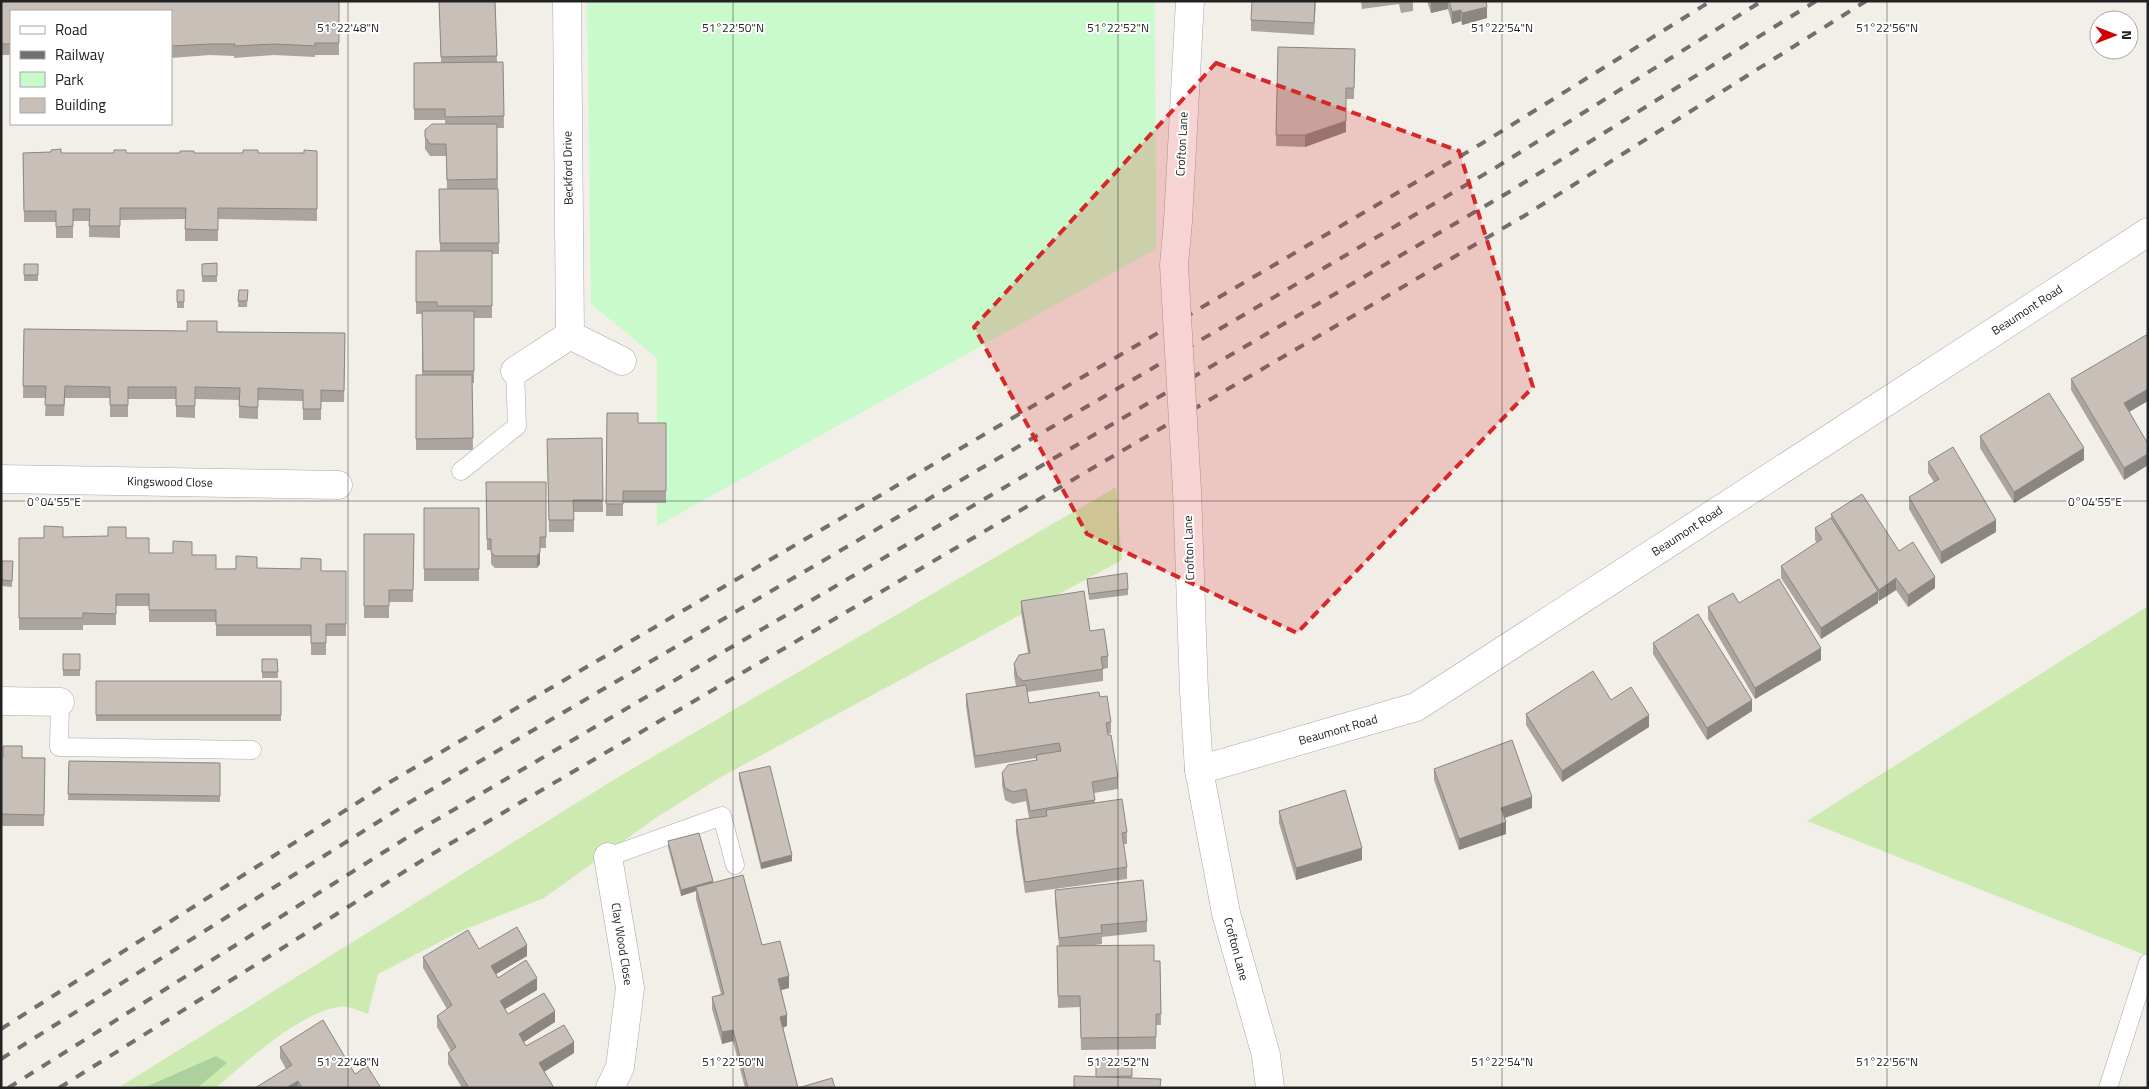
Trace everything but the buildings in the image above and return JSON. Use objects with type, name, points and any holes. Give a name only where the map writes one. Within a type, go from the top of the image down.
[{"type":"street","name":"Beckford Drive","points":[[567,1],[570,335]]},
{"type":"street","name":"Crofton Lane","points":[[1190,1],[1174,265],[1187,490],[1194,691],[1199,770],[1226,913],[1266,1055],[1270,1088]]},
{"type":"street","name":"Beaumont Road","points":[[1199,770],[1416,707],[2148,232]]},
{"type":"street","points":[[515,371],[570,335],[622,361]]},
{"type":"street","name":"Kingswood Close","points":[[1,479],[338,485]]},
{"type":"street","points":[[1,701],[60,702]]},
{"type":"street","name":"Clay Wood Close","points":[[608,857],[630,988],[620,1067],[610,1088]]},
{"type":"lane","points":[[461,471],[517,426],[515,371]]},
{"type":"lane","points":[[60,702],[59,747],[252,750]]},
{"type":"lane","points":[[608,857],[722,816],[735,865]]},
{"type":"lane","points":[[2108,1088],[2148,963]]},
{"type":"highlighted area","points":[[1216,63],[1459,151],[1533,387],[1297,633],[1087,534],[974,327]]},
{"type":"green space","points":[[587,1],[1155,1],[1156,249],[657,526],[657,358],[591,304]]},
{"type":"green space","points":[[1116,487],[1122,560],[721,777],[657,817],[544,898],[461,931],[378,974],[368,1014],[345,1007],[338,1007],[323,1011],[306,1019],[274,1040],[216,1088],[121,1086],[620,776]]},
{"type":"green space","points":[[2148,606],[2148,956],[1807,821]]},
{"type":"green space","points":[[216,1056],[227,1063],[197,1088],[119,1088],[148,1086]]},
{"type":"railway","points":[[1,1029],[390,782],[1481,144],[1711,1]]},
{"type":"railway","points":[[1,1059],[405,805],[1495,168],[1762,1]]},
{"type":"railway","points":[[8,1088],[419,830],[1509,192],[1816,1]]},
{"type":"railway","points":[[59,1088],[434,853],[1524,216],[1866,1]]}]
